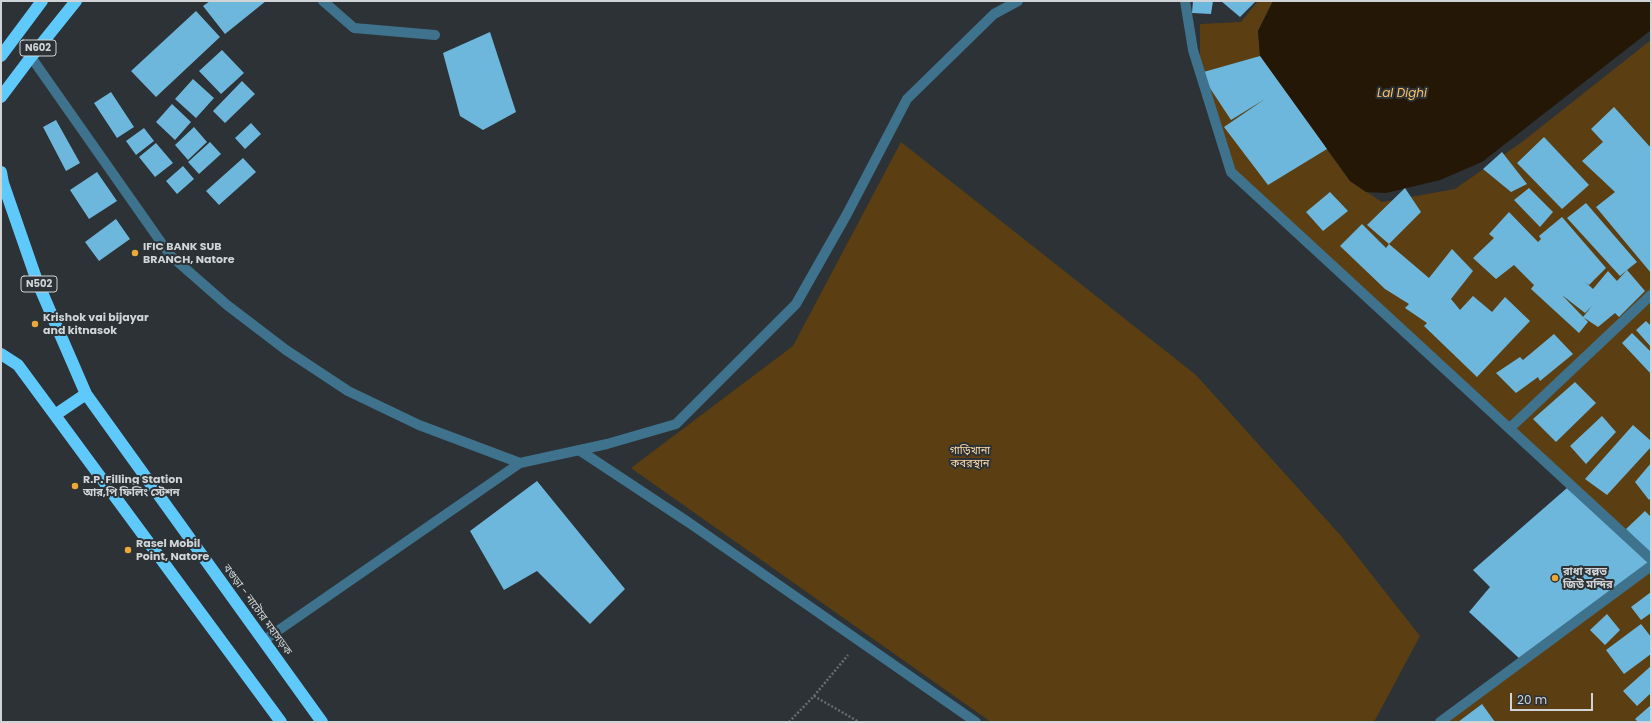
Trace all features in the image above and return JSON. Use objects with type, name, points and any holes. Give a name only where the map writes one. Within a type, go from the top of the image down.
[{"type":"highway","name":"N602","points":[[1,56],[42,1]]},
{"type":"highway","name":"N602","points":[[1,97],[30,57],[76,1]]},
{"type":"highway","name":"বগুড়া - নাটোর মহাসড়ক","points":[[1,172],[3,183],[37,281],[86,394],[322,722]]},
{"type":"highway","points":[[1,354],[18,365],[281,722]]},
{"type":"highway","points":[[55,414],[86,394]]},
{"type":"street","points":[[323,1],[354,28],[435,35]]},
{"type":"street","points":[[264,641],[520,463],[607,444],[676,424],[796,304],[847,214],[907,99],[994,14],[1018,1]]},
{"type":"street","points":[[1185,1],[1193,50],[1231,172],[1651,559]]},
{"type":"street","points":[[30,57],[170,255],[227,305],[286,350],[348,391],[418,425],[520,463]]},
{"type":"street","points":[[1510,428],[1651,295]]},
{"type":"street","points":[[579,450],[688,522],[976,722]]},
{"type":"street","points":[[1440,722],[1651,566]]},
{"type":"path","points":[[789,722],[814,696],[859,641]]},
{"type":"path","points":[[814,696],[859,722]]},
{"type":"green space","points":[[1258,1],[1273,1],[1258,31],[1260,56],[1350,181],[1382,202],[1455,189],[1522,142],[1651,40],[1651,559],[1231,172],[1200,73],[1200,24],[1241,22]]},
{"type":"green space","name":"গাড়িখানা কবরস্থান","points":[[901,142],[1196,375],[1342,537],[1420,636],[1374,722],[991,722],[631,468],[793,346]]},
{"type":"green space","points":[[1651,566],[1651,722],[1440,722]]},
{"type":"water","name":"Lal Dighi","points":[[1273,1],[1651,1],[1651,30],[1482,162],[1440,180],[1386,193],[1366,192],[1350,181],[1260,56],[1258,31]]},
{"type":"building","points":[[210,1],[266,1],[225,34],[203,6]]},
{"type":"building","points":[[1193,1],[1213,1],[1211,14],[1192,13]]},
{"type":"building","points":[[1221,1],[1256,1],[1240,17]]},
{"type":"building","points":[[196,11],[220,37],[156,97],[131,71]]},
{"type":"building","points":[[490,32],[516,112],[483,130],[460,116],[443,53]]},
{"type":"building","points":[[222,50],[244,73],[221,94],[199,71]]},
{"type":"building","points":[[1260,56],[1327,149],[1268,185],[1224,127],[1265,99],[1231,120],[1200,73]]},
{"type":"building","points":[[193,79],[214,98],[196,118],[175,99]]},
{"type":"building","points":[[242,81],[255,94],[225,123],[213,111]]},
{"type":"building","points":[[111,92],[134,127],[117,138],[94,103]]},
{"type":"building","points":[[172,104],[191,122],[175,140],[156,122]]},
{"type":"building","points":[[1614,107],[1651,148],[1651,273],[1596,207],[1615,192],[1582,161],[1603,142],[1591,129]]},
{"type":"building","points":[[56,120],[80,163],[66,171],[43,127]]},
{"type":"building","points":[[251,123],[261,134],[245,149],[235,138]]},
{"type":"building","points":[[194,127],[207,142],[188,160],[175,145]]},
{"type":"building","points":[[144,128],[154,141],[136,155],[126,141]]},
{"type":"building","points":[[1544,137],[1589,185],[1562,209],[1517,163]]},
{"type":"building","points":[[210,142],[221,154],[199,174],[188,162]]},
{"type":"building","points":[[156,143],[173,163],[155,177],[139,157]]},
{"type":"building","points":[[1502,152],[1527,184],[1511,192],[1483,169]]},
{"type":"building","points":[[243,158],[256,172],[219,205],[206,191]]},
{"type":"building","points":[[183,166],[194,179],[177,194],[166,181]]},
{"type":"building","points":[[97,172],[117,201],[89,219],[70,190]]},
{"type":"building","points":[[1405,188],[1421,212],[1389,244],[1367,225]]},
{"type":"building","points":[[1529,188],[1553,212],[1540,227],[1514,200]]},
{"type":"building","points":[[1330,192],[1348,211],[1323,231],[1306,212]]},
{"type":"building","points":[[1586,203],[1637,262],[1620,276],[1567,218]]},
{"type":"building","points":[[1509,212],[1538,242],[1541,239],[1539,236],[1562,217],[1606,268],[1589,285],[1584,281],[1593,289],[1608,271],[1617,281],[1627,270],[1645,291],[1619,317],[1615,313],[1598,327],[1584,317],[1588,322],[1579,333],[1531,289],[1534,285],[1514,265],[1496,279],[1473,258],[1494,238],[1489,234]],"holes":[[[1562,295],[1585,313],[1592,306],[1583,317]]]},
{"type":"building","points":[[116,219],[130,239],[99,261],[85,242]]},
{"type":"building","points":[[1362,224],[1386,248],[1389,244],[1429,278],[1452,249],[1473,271],[1451,299],[1460,310],[1473,296],[1492,312],[1505,297],[1530,321],[1477,377],[1424,326],[1427,323],[1405,308],[1409,304],[1385,289],[1340,246]]},
{"type":"building","points":[[1646,321],[1651,326],[1651,347],[1636,330]]},
{"type":"building","points":[[1632,333],[1651,352],[1651,374],[1622,343]]},
{"type":"building","points":[[1554,334],[1573,354],[1540,381],[1538,377],[1516,393],[1496,373],[1520,357],[1523,360]]},
{"type":"building","points":[[1575,382],[1596,403],[1556,442],[1533,419]]},
{"type":"building","points":[[1602,416],[1616,432],[1586,464],[1570,446]]},
{"type":"building","points":[[1633,425],[1651,441],[1651,447],[1607,495],[1585,479]]},
{"type":"building","points":[[1651,463],[1651,498],[1649,500],[1635,482]]},
{"type":"building","points":[[537,481],[625,589],[590,624],[537,571],[504,590],[470,531]]},
{"type":"building","name":"রাধা বল্লভ জিউ মন্দির","points":[[1567,488],[1650,562],[1521,660],[1469,612],[1490,587],[1473,570]]},
{"type":"building","points":[[1645,511],[1651,517],[1651,555],[1626,529]]},
{"type":"building","points":[[1651,592],[1651,613],[1641,620],[1631,607]]},
{"type":"building","points":[[1607,614],[1620,630],[1605,645],[1590,630]]},
{"type":"building","points":[[1641,624],[1651,637],[1651,654],[1624,674],[1606,650]]},
{"type":"building","points":[[1651,666],[1651,693],[1637,706],[1623,691]]},
{"type":"building","points":[[1482,704],[1495,722],[1458,722]]},
{"type":"building","points":[[1651,705],[1651,722],[1638,722],[1635,719]]},
{"type":"place","name":"IFIC BANK SUB BRANCH, Natore","points":[[135,253]]},
{"type":"place","name":"Krishok vai bijayar and kitnasok","points":[[35,324]]},
{"type":"place","name":"R.P. Filling Station আর,পি ফিলিং স্টেশন","points":[[75,486]]},
{"type":"place","name":"Rasel Mobil Point, Natore","points":[[128,550]]},
{"type":"place","name":"রাধা বল্লভ জিউ মন্দির","points":[[1555,578]]}]
